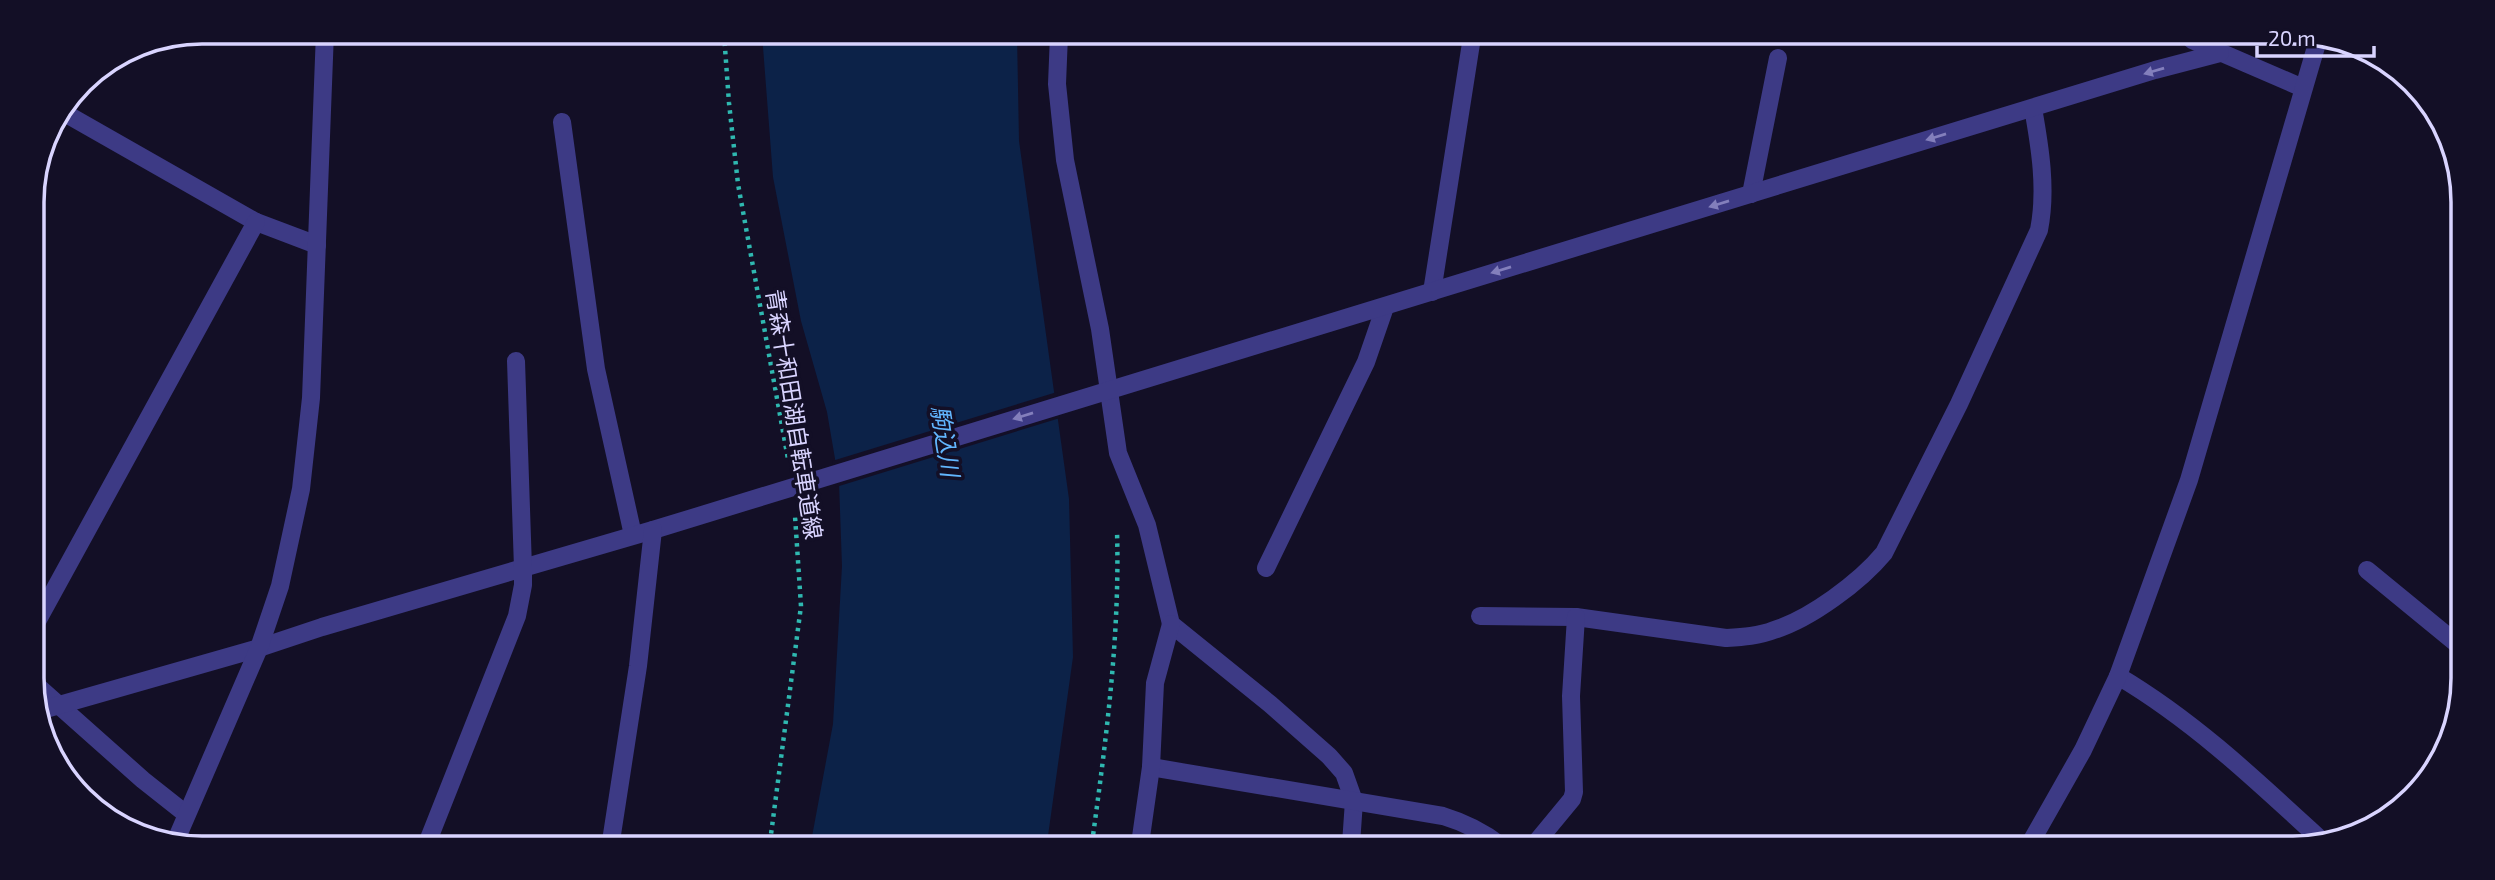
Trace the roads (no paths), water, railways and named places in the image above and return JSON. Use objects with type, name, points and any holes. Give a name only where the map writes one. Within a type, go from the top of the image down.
[{"type":"street","points":[[178,834],[259,648],[280,586],[301,489],[311,398],[325,44]]},
{"type":"street","points":[[1059,44],[1057,84],[1063,149],[1100,329],[1118,453],[1147,525],[1171,624],[1155,683],[1151,766],[1141,836]]},
{"type":"street","points":[[1432,292],[1471,44]]},
{"type":"street","points":[[2201,44],[2303,88]]},
{"type":"street","points":[[2034,836],[2083,750],[2118,676],[2189,480],[2221,379],[2316,46]]},
{"type":"street","points":[[47,708],[653,530],[2220,53]]},
{"type":"street","points":[[1751,194],[1778,58]]},
{"type":"street","points":[[1480,616],[1576,617],[1726,638],[1749,636],[1798,620],[1873,566],[1884,553],[1959,404],[2039,230],[2042,216],[2042,180],[2033,108]]},
{"type":"street","points":[[69,116],[256,222],[317,245]]},
{"type":"street","points":[[562,122],[596,369],[633,535]]},
{"type":"street","points":[[44,609],[256,222]]},
{"type":"street","points":[[1266,568],[1361,373],[1385,307]]},
{"type":"street","points":[[430,836],[517,616],[523,585],[516,361]]},
{"type":"street","points":[[612,836],[638,666],[653,530]]},
{"type":"street","points":[[2367,570],[2451,633]]},
{"type":"street","points":[[1541,836],[1572,799],[1574,792],[1571,696],[1576,617]]},
{"type":"street","points":[[1171,624],[1329,756],[1344,773],[1354,802],[1352,836]]},
{"type":"street","points":[[2118,676],[2197,730],[2315,834]]},
{"type":"street","points":[[45,693],[186,814]]},
{"type":"street","points":[[1151,766],[1413,810],[1465,822],[1489,836]]},
{"type":"water","name":"駒込川","points":[[763,44],[1017,44],[1019,141],[1069,499],[1073,657],[1048,836],[812,836],[833,724],[842,566],[839,482],[827,412],[801,321],[773,177]]}]
